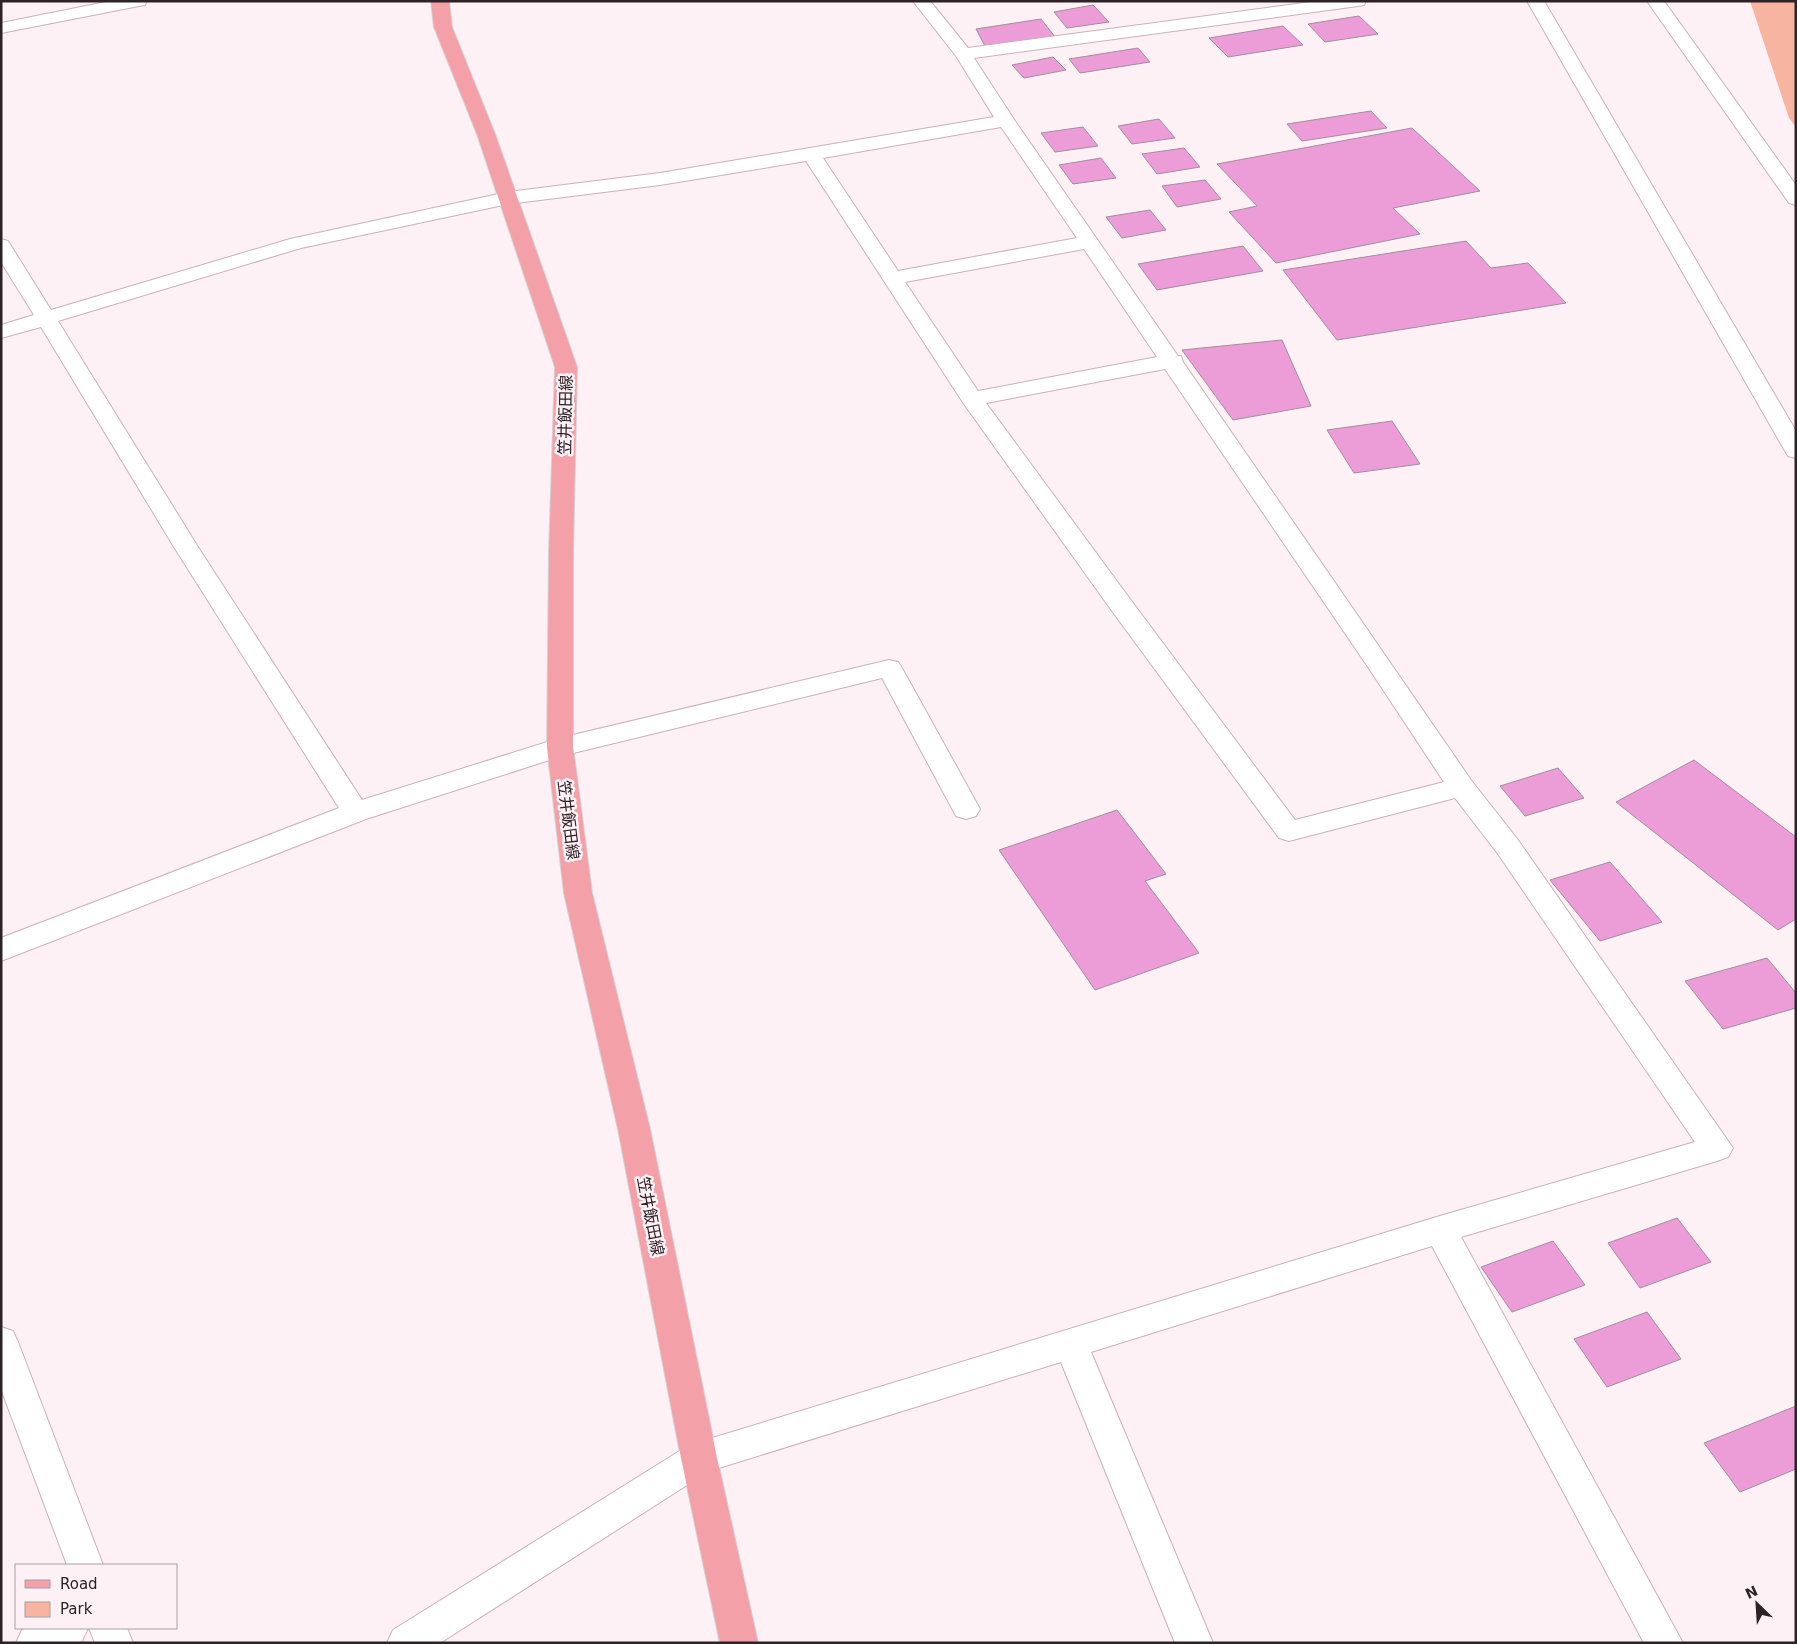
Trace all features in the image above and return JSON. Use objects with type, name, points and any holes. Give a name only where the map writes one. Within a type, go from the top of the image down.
[{"type":"main road","name":"笠井飯田線","points":[[440,1],[443,27],[486,134],[566,367],[561,554],[560,747],[578,893],[634,1128],[699,1458],[739,1643]]},
{"type":"street","points":[[1,28],[139,1]]},
{"type":"street","points":[[406,1643],[699,1458],[1440,1230],[1717,1148],[1508,847],[1461,787],[1173,361],[1006,121],[963,54],[922,1]]},
{"type":"street","points":[[963,54],[1358,1]]},
{"type":"street","points":[[1535,1],[1796,451]]},
{"type":"street","points":[[1655,1],[1796,199]]},
{"type":"street","points":[[1,332],[297,243],[508,198],[660,179],[1006,121]]},
{"type":"street","points":[[811,154],[972,399],[1120,605],[1289,831],[1461,787]]},
{"type":"street","points":[[893,278],[1090,242]]},
{"type":"street","points":[[1,245],[186,547],[356,812]]},
{"type":"street","points":[[972,399],[1173,361]]},
{"type":"street","points":[[1,950],[356,812],[560,747],[889,668],[966,809]]},
{"type":"street","points":[[1440,1230],[1664,1643]]},
{"type":"street","points":[[1,1342],[85,1564]]},
{"type":"street","points":[[1070,1343],[1194,1643]]},
{"type":"street","points":[[35,1643],[67,1629]]},
{"type":"street","points":[[108,1629],[114,1643]]},
{"type":"green space","points":[[1750,1],[1796,1],[1796,127],[1789,118]]},
{"type":"building","points":[[1093,5],[1109,22],[1067,28],[1054,12]]},
{"type":"building","points":[[1359,16],[1378,34],[1325,42],[1308,24]]},
{"type":"building","points":[[1041,19],[1056,38],[986,48],[976,29]]},
{"type":"building","points":[[1283,26],[1303,45],[1228,57],[1209,38]]},
{"type":"building","points":[[1138,48],[1150,62],[1080,73],[1069,59]]},
{"type":"building","points":[[1053,57],[1066,70],[1024,78],[1012,65]]},
{"type":"building","points":[[1371,111],[1387,128],[1302,141],[1287,124]]},
{"type":"building","points":[[1159,119],[1175,138],[1132,144],[1118,126]]},
{"type":"building","points":[[1083,127],[1098,146],[1055,152],[1041,133]]},
{"type":"building","points":[[1412,128],[1480,191],[1393,208],[1420,234],[1276,263],[1229,212],[1257,206],[1217,164]]},
{"type":"building","points":[[1184,148],[1200,167],[1157,174],[1142,154]]},
{"type":"building","points":[[1101,158],[1116,178],[1073,184],[1059,165]]},
{"type":"building","points":[[1205,180],[1221,199],[1177,207],[1162,186]]},
{"type":"building","points":[[1150,210],[1166,230],[1122,238],[1106,217]]},
{"type":"building","points":[[1466,241],[1491,268],[1528,263],[1566,303],[1337,340],[1283,270]]},
{"type":"building","points":[[1243,246],[1263,271],[1157,290],[1138,264]]},
{"type":"building","points":[[1282,340],[1311,406],[1233,420],[1182,350]]},
{"type":"building","points":[[1392,421],[1420,464],[1354,473],[1327,430]]},
{"type":"building","points":[[1694,760],[1796,837],[1796,919],[1778,930],[1616,802]]},
{"type":"building","points":[[1558,768],[1584,798],[1525,816],[1500,786]]},
{"type":"building","points":[[1117,810],[1166,874],[1145,881],[1199,953],[1095,990],[999,850]]},
{"type":"building","points":[[1610,862],[1662,922],[1600,941],[1550,880]]},
{"type":"building","points":[[1767,958],[1796,993],[1796,1008],[1723,1029],[1685,981]]},
{"type":"building","points":[[1677,1218],[1711,1262],[1640,1288],[1608,1243]]},
{"type":"building","points":[[1553,1241],[1585,1285],[1512,1312],[1481,1267]]},
{"type":"building","points":[[1647,1312],[1681,1359],[1607,1387],[1574,1339]]},
{"type":"building","points":[[1796,1406],[1796,1469],[1740,1492],[1704,1443]]}]
